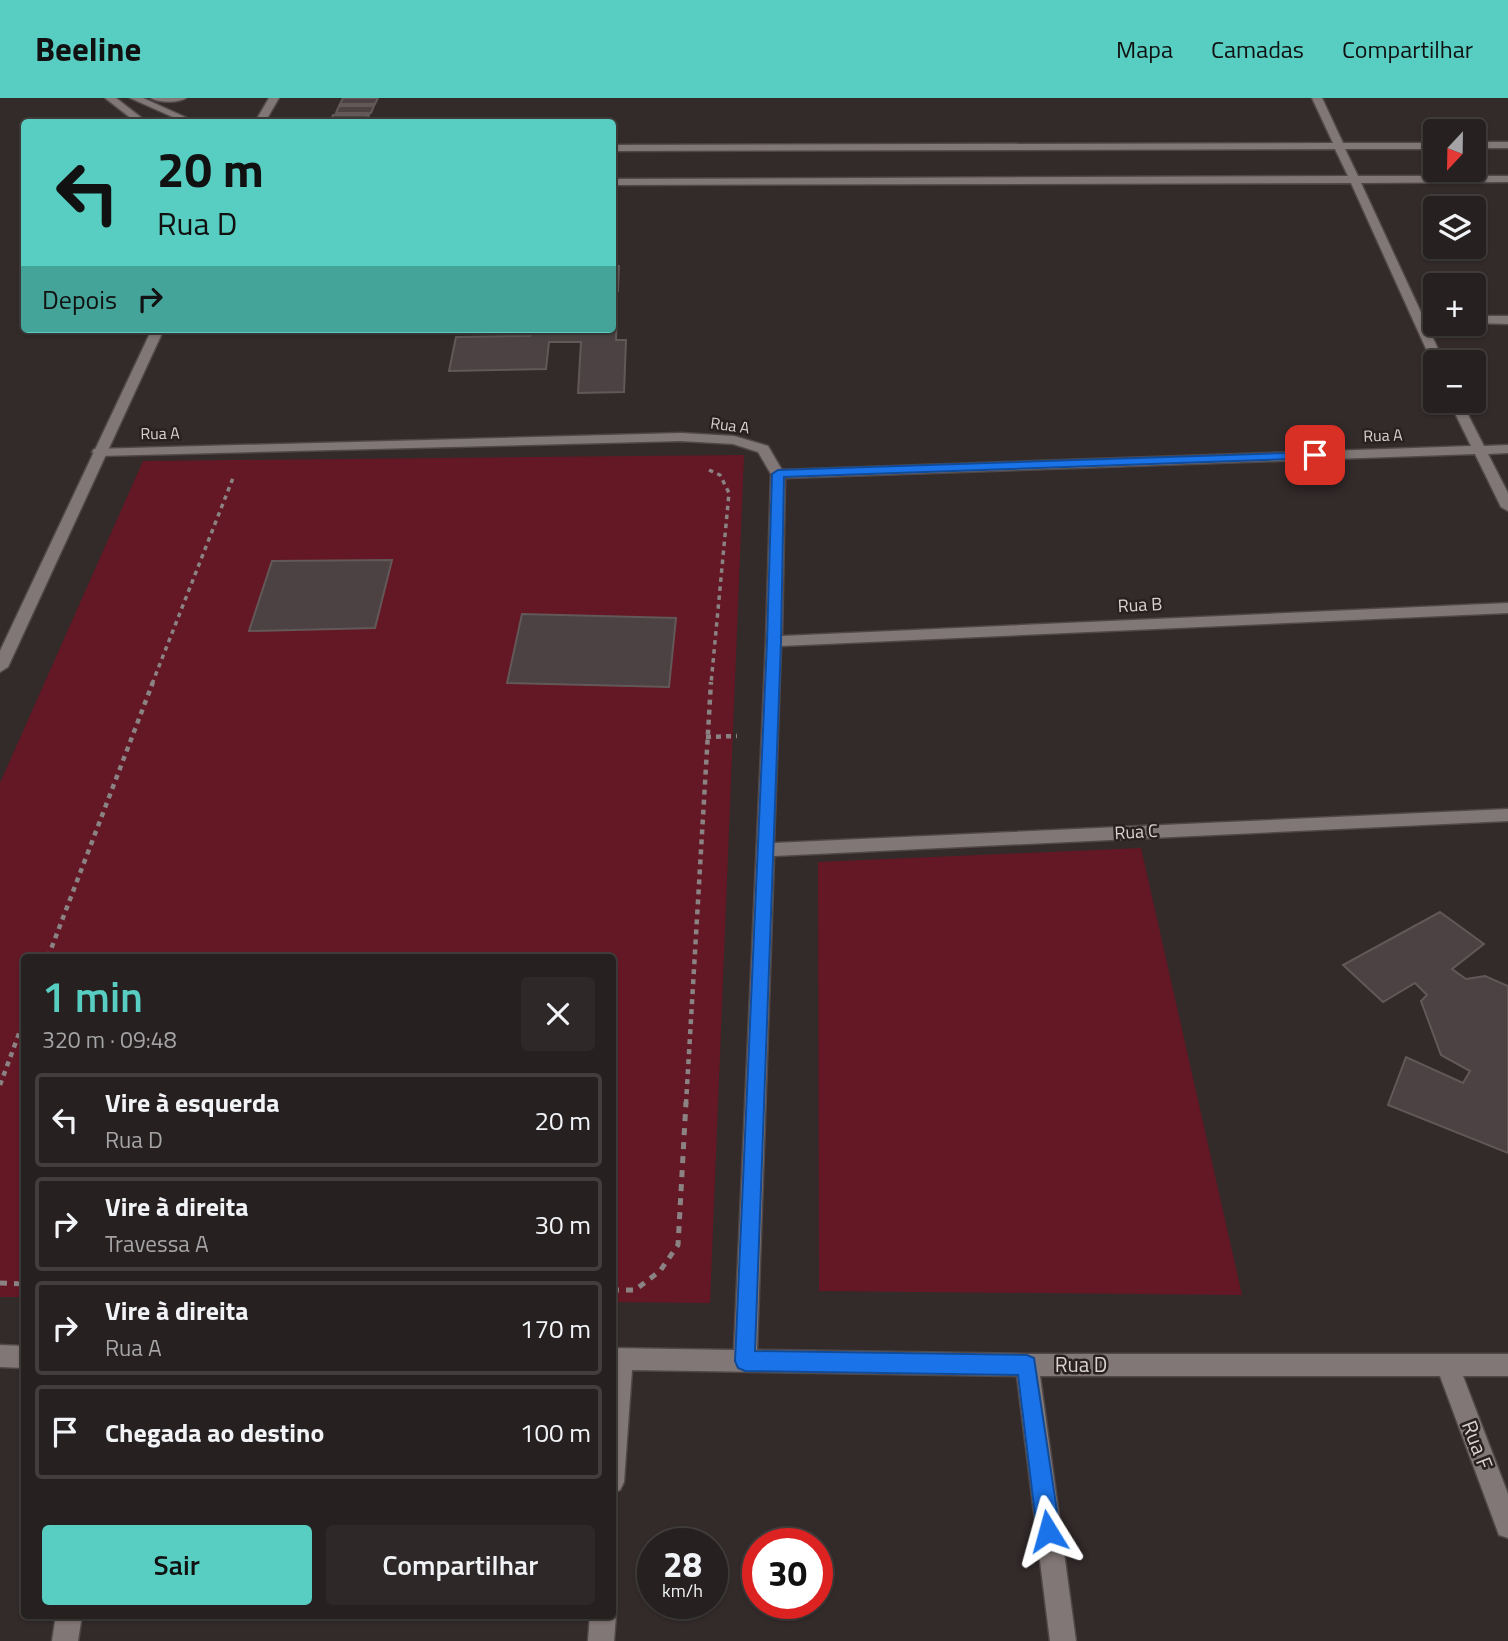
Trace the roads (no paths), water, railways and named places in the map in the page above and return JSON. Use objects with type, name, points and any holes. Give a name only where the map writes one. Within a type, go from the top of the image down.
[{"type":"street","points":[[110,98],[138,119]]},
{"type":"street","points":[[135,98],[184,119]]},
{"type":"street","points":[[156,98],[181,98]]},
{"type":"street","points":[[262,119],[274,98]]},
{"type":"street","points":[[1317,98],[1433,350]]},
{"type":"street","points":[[1486,145],[1508,145]]},
{"type":"street","points":[[616,148],[1423,146]]},
{"type":"street","points":[[616,182],[1508,180]]},
{"type":"street","points":[[1486,320],[1508,320]]},
{"type":"street","points":[[0,667],[156,333]]},
{"type":"street","points":[[1460,413],[1508,508]]},
{"type":"street","name":"Rua A","points":[[99,452],[681,438],[734,440],[763,449],[778,474],[1508,449]]},
{"type":"street","points":[[745,1361],[774,641],[778,474]]},
{"type":"street","name":"Rua B","points":[[774,641],[1508,608]]},
{"type":"street","name":"Rua C","points":[[764,850],[1508,815]]},
{"type":"street","points":[[0,1356],[21,1357]]},
{"type":"street","points":[[616,1384],[617,1359]]},
{"type":"street","name":"Rua D","points":[[617,1359],[1027,1365],[1508,1365]]},
{"type":"street","points":[[1027,1365],[1063,1641]]},
{"type":"street","name":"Rua F","points":[[1447,1365],[1508,1526]]},
{"type":"street","points":[[65,1641],[68,1619]]},
{"type":"street","points":[[601,1641],[603,1619]]}]
